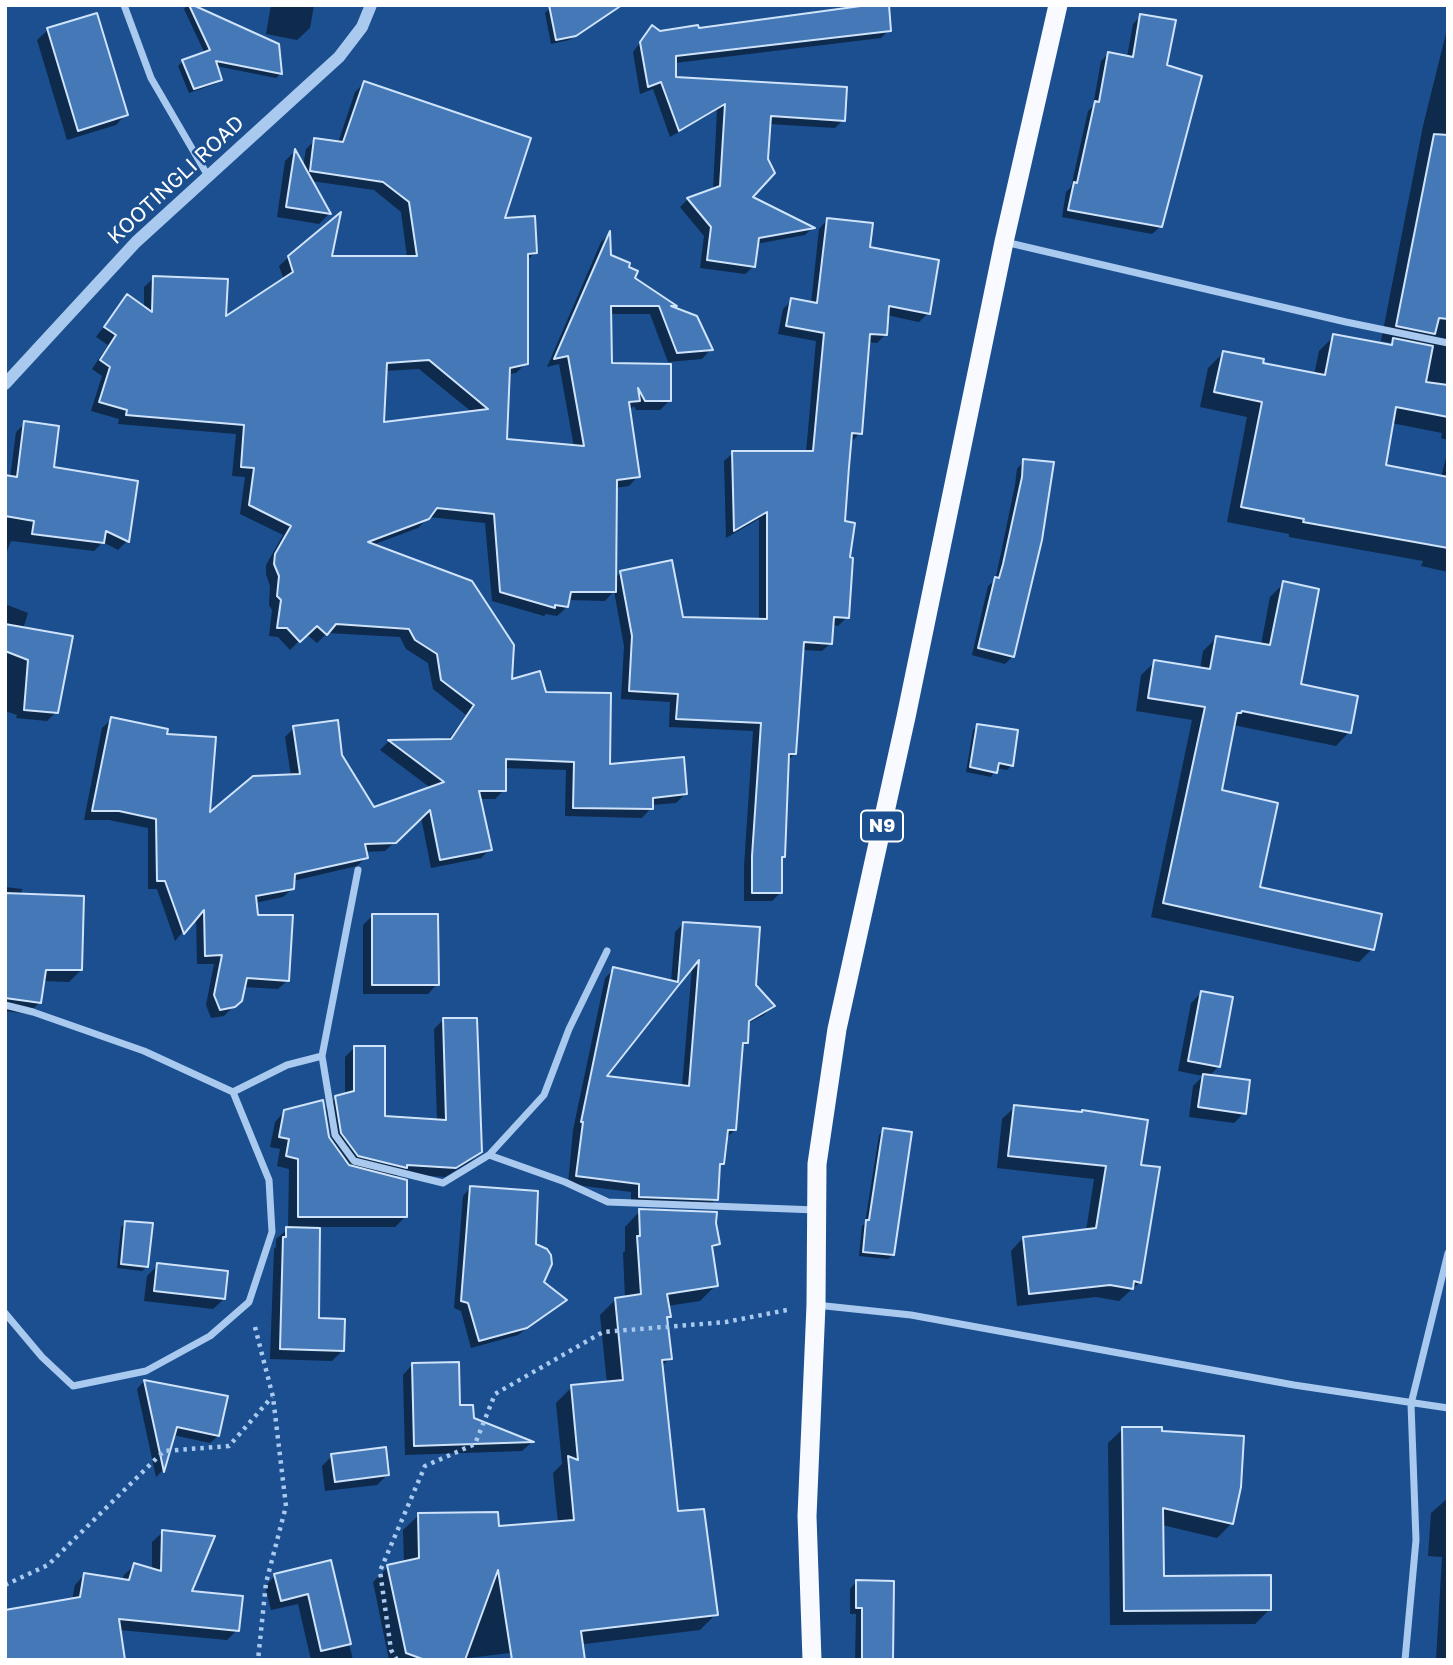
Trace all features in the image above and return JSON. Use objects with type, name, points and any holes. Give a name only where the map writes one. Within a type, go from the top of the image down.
[{"type":"highway","name":"N9","points":[[812,1660],[807,1516],[816,1305],[817,1164],[837,1029],[906,717],[1004,242],[1058,5]]},
{"type":"street","points":[[124,5],[151,78],[208,176]]},
{"type":"street","name":"KOOTINGLI ROAD","points":[[5,384],[136,242],[338,57],[362,27],[371,5]]},
{"type":"street","points":[[1004,242],[1448,343]]},
{"type":"street","points":[[358,870],[322,1056],[335,1135],[354,1161],[443,1183],[489,1155],[544,1095],[569,1029],[607,951]]},
{"type":"street","points":[[5,1005],[33,1012],[144,1051],[233,1091],[269,1180],[272,1233],[249,1302],[210,1336],[146,1371],[73,1386],[42,1357],[5,1312]]},
{"type":"street","points":[[233,1091],[286,1065],[322,1056]]},
{"type":"street","points":[[489,1155],[565,1182],[608,1202],[817,1210]]},
{"type":"street","points":[[1405,1660],[1416,1540],[1411,1404],[1448,1254]]},
{"type":"street","points":[[816,1305],[911,1315],[1411,1404],[1448,1408]]},
{"type":"path","points":[[249,1302],[273,1397],[286,1506],[266,1583],[258,1660]]},
{"type":"path","points":[[397,1660],[391,1650],[380,1571],[425,1466],[475,1444],[495,1394],[603,1332],[726,1322],[816,1305]]},
{"type":"path","points":[[5,1585],[48,1565],[164,1451],[229,1446],[273,1397]]},
{"type":"building","points":[[189,5],[279,44],[282,74],[216,61],[222,80],[194,89],[182,60],[210,50]]},
{"type":"building","points":[[549,5],[622,5],[576,36],[556,40]]},
{"type":"building","points":[[868,5],[889,5],[891,31],[676,56],[676,77],[847,87],[845,121],[771,116],[768,159],[775,173],[753,197],[815,228],[759,238],[755,267],[707,260],[711,227],[687,198],[720,186],[725,104],[679,131],[661,82],[648,87],[640,42],[652,25],[660,31],[698,25],[699,28]]},
{"type":"building","points":[[97,13],[128,115],[78,131],[47,28]]},
{"type":"building","points":[[1140,14],[1176,20],[1167,65],[1202,76],[1162,227],[1068,210],[1074,182],[1077,183],[1095,101],[1099,102],[1108,52],[1133,57]]},
{"type":"building","points":[[364,81],[531,138],[505,218],[535,216],[537,253],[528,254],[528,364],[510,368],[507,439],[584,446],[568,356],[554,359],[610,231],[611,255],[630,263],[629,267],[638,271],[635,278],[677,306],[671,306],[697,316],[713,350],[677,353],[659,306],[611,306],[612,363],[671,364],[671,401],[645,401],[638,388],[640,401],[629,402],[640,477],[617,480],[616,592],[571,592],[568,607],[555,605],[555,608],[500,592],[494,514],[437,508],[429,519],[368,542],[472,581],[514,645],[512,679],[540,671],[546,692],[611,693],[610,764],[684,757],[687,794],[653,798],[653,809],[573,808],[574,762],[506,759],[506,791],[479,791],[492,850],[440,860],[430,810],[396,843],[365,844],[368,858],[295,874],[294,889],[256,896],[258,915],[293,915],[289,981],[247,978],[242,1001],[235,1007],[220,1010],[214,995],[222,955],[205,956],[204,910],[184,934],[165,881],[157,881],[156,819],[119,811],[92,811],[111,717],[168,729],[167,734],[216,737],[210,812],[253,776],[300,774],[293,726],[338,720],[342,755],[374,807],[444,782],[388,740],[451,739],[474,705],[441,680],[437,654],[415,640],[409,629],[336,624],[327,635],[317,626],[300,642],[287,628],[277,628],[281,600],[277,596],[279,576],[274,564],[275,554],[291,526],[249,505],[254,468],[241,467],[244,425],[126,415],[127,410],[99,402],[110,367],[100,360],[116,335],[104,327],[127,294],[152,312],[153,276],[228,279],[226,316],[293,272],[288,256],[341,212],[332,256],[417,256],[409,202],[383,182],[310,171],[314,138],[343,142]],"holes":[[[429,360],[488,409],[384,422],[387,363]]]},
{"type":"building","points":[[1434,134],[1448,135],[1448,319],[1439,318],[1435,334],[1396,326]]},
{"type":"building","points":[[295,149],[331,214],[286,207]]},
{"type":"building","points":[[827,218],[873,223],[870,247],[939,260],[930,314],[889,306],[887,335],[870,334],[862,434],[852,433],[845,521],[855,523],[850,557],[853,558],[849,618],[834,617],[832,644],[804,642],[796,754],[789,754],[782,893],[752,893],[761,723],[676,719],[678,694],[629,691],[632,636],[620,571],[672,560],[683,617],[767,619],[767,512],[734,531],[732,451],[813,451],[824,333],[786,326],[791,298],[817,303]]},
{"type":"building","points":[[1333,334],[1392,345],[1393,338],[1433,346],[1426,382],[1448,385],[1448,417],[1396,407],[1386,465],[1448,477],[1448,548],[1303,522],[1304,519],[1241,507],[1262,402],[1214,392],[1223,351],[1264,359],[1263,363],[1325,375]]},
{"type":"building","points":[[24,421],[59,426],[54,467],[138,481],[129,542],[106,531],[104,543],[32,534],[34,521],[5,516],[5,475],[17,477]]},
{"type":"building","points":[[1023,459],[1054,462],[1042,540],[1014,657],[978,648],[995,577],[999,578],[1003,564],[1022,477]]},
{"type":"building","points":[[1283,581],[1319,589],[1301,684],[1358,696],[1351,733],[1242,711],[1237,713],[1222,790],[1278,803],[1260,887],[1382,914],[1374,950],[1163,903],[1205,707],[1148,698],[1154,660],[1210,669],[1216,636],[1270,645]]},
{"type":"building","points":[[5,624],[73,636],[58,713],[24,710],[28,660],[5,651]]},
{"type":"building","points":[[977,724],[1018,730],[1013,766],[999,763],[997,773],[970,767]]},
{"type":"building","points":[[5,893],[84,896],[82,970],[46,970],[41,1003],[5,998]]},
{"type":"building","points":[[372,914],[438,914],[439,985],[372,985]]},
{"type":"building","points":[[683,922],[760,927],[756,985],[775,1006],[749,1021],[748,1043],[743,1043],[736,1130],[728,1130],[724,1164],[720,1164],[718,1200],[639,1197],[639,1184],[576,1176],[581,1122],[613,967],[678,982]],"holes":[[[699,960],[689,1086],[607,1076]]]},
{"type":"building","points":[[1201,991],[1233,997],[1220,1067],[1188,1061]]},
{"type":"building","points":[[443,1018],[477,1018],[482,1152],[456,1168],[407,1165],[407,1168],[358,1156],[341,1133],[335,1096],[354,1091],[354,1046],[385,1046],[385,1116],[446,1120]]},
{"type":"building","points":[[1203,1074],[1250,1080],[1246,1114],[1198,1107]]},
{"type":"building","points":[[323,1100],[329,1137],[349,1165],[407,1180],[407,1217],[298,1217],[298,1159],[286,1156],[289,1139],[279,1137],[284,1110]]},
{"type":"building","points":[[1014,1105],[1082,1110],[1148,1120],[1141,1165],[1160,1167],[1141,1283],[1134,1281],[1133,1289],[1110,1285],[1029,1294],[1023,1237],[1096,1228],[1106,1166],[1008,1156]]},
{"type":"building","points":[[883,1128],[912,1132],[894,1255],[863,1252],[866,1220],[869,1220]]},
{"type":"building","points":[[470,1186],[538,1191],[536,1244],[547,1249],[552,1264],[544,1282],[567,1300],[527,1328],[479,1341],[468,1303],[461,1301]]},
{"type":"building","points":[[639,1209],[717,1212],[720,1244],[712,1246],[718,1286],[667,1294],[671,1317],[667,1317],[672,1359],[662,1360],[678,1511],[704,1509],[718,1615],[581,1631],[585,1660],[512,1660],[498,1570],[465,1660],[425,1660],[406,1653],[387,1565],[419,1558],[418,1513],[498,1512],[499,1526],[574,1520],[568,1456],[578,1460],[571,1385],[623,1380],[615,1298],[641,1294],[637,1236],[640,1236]]},
{"type":"building","points":[[125,1221],[153,1223],[148,1267],[121,1264]]},
{"type":"building","points":[[286,1227],[320,1228],[319,1318],[345,1319],[344,1351],[280,1349],[283,1237],[286,1237]]},
{"type":"building","points":[[157,1263],[228,1271],[225,1299],[154,1291]]},
{"type":"building","points":[[459,1362],[460,1405],[473,1405],[474,1418],[534,1442],[414,1446],[412,1363]]},
{"type":"building","points":[[144,1380],[228,1396],[219,1436],[177,1427],[164,1472]]},
{"type":"building","points":[[1122,1427],[1162,1427],[1162,1431],[1244,1436],[1241,1487],[1233,1524],[1163,1508],[1164,1576],[1271,1575],[1271,1610],[1124,1611]]},
{"type":"building","points":[[386,1447],[389,1475],[335,1482],[331,1454]]},
{"type":"building","points":[[162,1530],[215,1536],[192,1591],[243,1596],[239,1631],[119,1619],[125,1660],[5,1660],[5,1610],[80,1597],[84,1573],[129,1580],[134,1563],[161,1571]]},
{"type":"building","points":[[331,1560],[351,1644],[321,1651],[308,1594],[281,1601],[274,1574]]},
{"type":"building","points":[[856,1580],[894,1581],[893,1660],[862,1660],[862,1608],[856,1608]]}]
